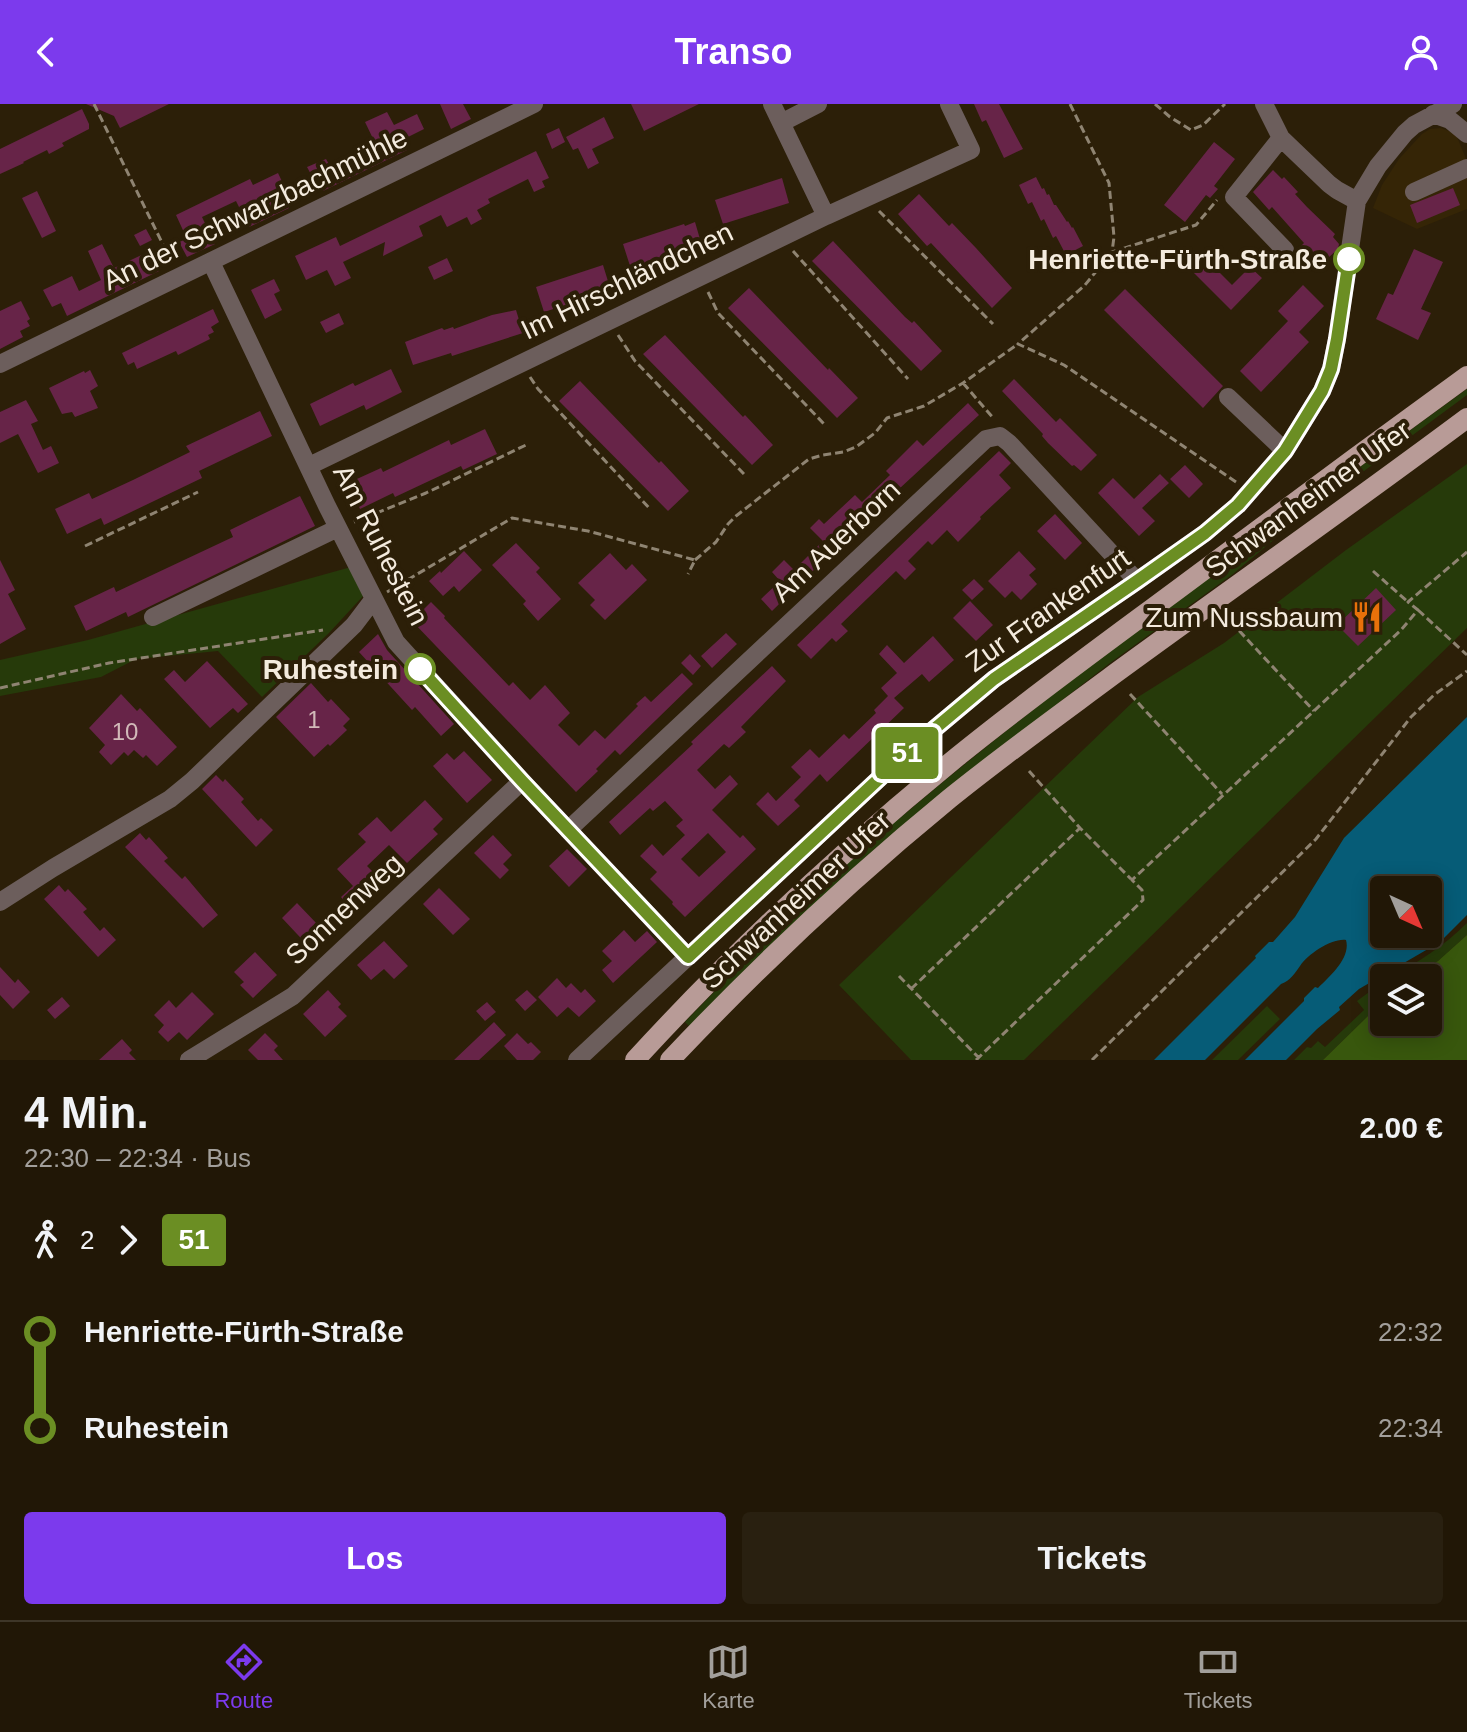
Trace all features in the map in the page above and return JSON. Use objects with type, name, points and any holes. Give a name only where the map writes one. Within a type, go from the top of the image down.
[{"type":"main road","name":"Schwanheimer Ufer","points":[[635,1060],[783,909],[855,843],[958,757],[1273,517],[1460,382]]},
{"type":"main road","name":"Schwanheimer Ufer","points":[[670,1060],[793,937],[951,797],[1150,647],[1463,419]]},
{"type":"street","name":"An der Schwarzbachmühle","points":[[0,364],[534,104]]},
{"type":"street","points":[[772,104],[826,216]]},
{"type":"street","points":[[781,123],[818,104]]},
{"type":"street","name":"Im Hirschländchen","points":[[309,466],[826,216],[971,150],[949,104]]},
{"type":"street","points":[[1264,104],[1281,138],[1329,184],[1357,201]]},
{"type":"street","name":"Zur Frankenfurt","points":[[577,1060],[925,737],[994,679],[1205,533],[1250,492],[1285,451],[1322,391],[1331,369],[1357,201],[1378,166],[1414,125],[1430,109],[1453,104]]},
{"type":"street","points":[[1430,109],[1467,134]]},
{"type":"street","points":[[1281,138],[1234,197],[1285,250]]},
{"type":"street","points":[[1414,192],[1467,168]]},
{"type":"street","name":"Am Ruhestein","points":[[211,262],[396,642],[688,957]]},
{"type":"street","points":[[1460,382],[1467,366]]},
{"type":"street","points":[[1228,397],[1285,451]]},
{"type":"street","points":[[1000,436],[1137,581]]},
{"type":"street","name":"Am Auerborn","points":[[568,830],[975,449],[986,439],[1000,436]]},
{"type":"street","points":[[153,617],[338,528]]},
{"type":"street","points":[[0,902],[170,799],[354,625],[373,600]]},
{"type":"street","name":"Sonnenweg","points":[[189,1060],[293,996],[522,781]]},
{"type":"path","points":[[94,104],[179,277]]},
{"type":"path","points":[[688,574],[695,560],[716,542],[736,516],[809,459],[856,447],[875,433],[887,418],[924,406],[963,383],[1018,344],[1085,285],[1112,252],[1114,237],[1109,183],[1070,104]]},
{"type":"path","points":[[1155,104],[1191,130],[1203,125],[1225,104]]},
{"type":"path","points":[[1112,252],[1196,225],[1220,197],[1234,197]]},
{"type":"path","points":[[867,198],[993,324]]},
{"type":"path","points":[[781,238],[908,379]]},
{"type":"path","points":[[700,277],[718,313],[826,426]]},
{"type":"path","points":[[609,321],[635,361],[744,474]]},
{"type":"path","points":[[1018,344],[1064,365],[1250,492]]},
{"type":"path","points":[[520,363],[538,389],[651,510]]},
{"type":"path","points":[[963,383],[997,422],[1000,436]]},
{"type":"path","points":[[338,528],[426,493],[526,445]]},
{"type":"path","points":[[85,546],[198,492]]},
{"type":"path","points":[[373,600],[512,518],[588,531],[695,560]]},
{"type":"path","points":[[1408,602],[1467,552]]},
{"type":"path","points":[[1373,571],[1467,655]]},
{"type":"path","points":[[1132,880],[1401,630],[1418,610]]},
{"type":"path","points":[[1231,622],[1314,711]]},
{"type":"path","points":[[0,688],[109,663],[324,630]]},
{"type":"path","points":[[1092,1060],[1316,839],[1421,706],[1467,671]]},
{"type":"path","points":[[1130,694],[1223,795]]},
{"type":"path","points":[[899,976],[978,1059],[1143,900],[1142,890],[1029,771]]},
{"type":"path","points":[[911,989],[1080,828]]},
{"type":"shaded area","points":[[1441,128],[1457,137],[1467,161],[1467,209],[1417,229],[1373,208],[1382,185],[1399,159],[1422,134]]},
{"type":"green space","points":[[1467,389],[1467,395],[1295,522],[1233,574],[1110,663],[925,806],[689,1026],[685,1022],[828,880],[999,737],[1153,618]]},
{"type":"green space","points":[[1467,464],[1467,628],[1024,1060],[911,1060],[839,985],[1138,697],[1224,643],[1346,550]]},
{"type":"green space","points":[[351,567],[364,595],[262,697],[218,651],[136,659],[101,677],[0,696],[0,660],[88,640]]},
{"type":"green space","points":[[1467,923],[1467,935],[1438,961],[1433,964],[1413,964],[1442,948]]},
{"type":"green space","points":[[1467,935],[1467,1060],[1323,1060],[1370,1012],[1370,1036],[1442,1036],[1442,964],[1433,964]]},
{"type":"green space","points":[[1370,991],[1369,1015],[1323,1060],[1294,1060],[1318,1041],[1325,1047],[1364,1010],[1357,1001]]},
{"type":"green space","points":[[1267,1006],[1280,1019],[1238,1060],[1212,1060]]},
{"type":"water","points":[[1467,717],[1467,915],[1442,940],[1442,876],[1370,876],[1370,948],[1430,948],[1402,964],[1370,964],[1370,983],[1339,1007],[1340,1010],[1286,1060],[1245,1060],[1333,972],[1343,960],[1346,940],[1327,944],[1304,961],[1205,1060],[1154,1060],[1295,917],[1344,838]]},
{"type":"building","points":[[86,104],[169,104],[120,128],[114,116]]},
{"type":"building","points":[[440,104],[463,104],[471,119],[451,129]]},
{"type":"building","points":[[631,104],[699,104],[644,131]]},
{"type":"building","points":[[974,104],[999,104],[1023,149],[1004,158],[986,120],[982,122]]},
{"type":"building","points":[[82,109],[89,129],[62,143],[64,146],[49,154],[47,150],[0,174],[0,149]]},
{"type":"building","points":[[387,112],[394,125],[417,114],[424,129],[402,140],[407,150],[323,191],[307,167],[326,159],[330,166],[334,164],[337,169],[378,149],[365,122]]},
{"type":"building","points":[[604,117],[614,138],[592,149],[599,163],[588,169],[578,148],[573,150],[566,137]]},
{"type":"building","points":[[559,128],[565,142],[552,149],[546,134]]},
{"type":"building","points":[[1214,142],[1235,159],[1214,186],[1218,189],[1210,198],[1206,195],[1185,222],[1164,205]]},
{"type":"building","points":[[536,151],[549,178],[542,181],[545,187],[534,192],[528,179],[488,199],[490,203],[477,210],[482,219],[471,225],[467,217],[447,227],[441,215],[419,226],[423,236],[383,256],[385,242],[343,262],[351,278],[335,286],[327,270],[306,280],[295,256],[336,237],[340,246]]},
{"type":"building","points":[[1273,170],[1282,179],[1284,177],[1298,192],[1295,194],[1335,234],[1333,237],[1339,244],[1338,249],[1319,266],[1301,246],[1304,243],[1272,207],[1269,210],[1253,192]]},
{"type":"building","points":[[278,173],[288,194],[284,196],[289,208],[249,227],[236,201],[202,217],[215,244],[187,257],[179,242],[187,239],[176,215],[250,179],[253,185]]},
{"type":"building","points":[[1036,177],[1073,227],[1083,246],[1066,255],[1044,219],[1041,221],[1032,202],[1028,204],[1019,185]]},
{"type":"building","points":[[782,178],[789,203],[723,224],[715,200]]},
{"type":"building","points":[[1453,188],[1460,205],[1417,223],[1410,205]]},
{"type":"building","points":[[37,191],[56,231],[42,238],[22,198]]},
{"type":"building","points":[[919,194],[949,226],[952,223],[1012,288],[992,308],[931,243],[927,246],[898,214]]},
{"type":"building","points":[[695,222],[702,246],[631,269],[623,244]]},
{"type":"building","points":[[146,229],[152,240],[140,246],[134,235]]},
{"type":"building","points":[[833,241],[942,351],[921,371],[812,261]]},
{"type":"building","points":[[102,244],[114,268],[150,251],[159,271],[67,316],[61,303],[52,307],[43,290],[72,276],[79,291],[101,280],[88,251]]},
{"type":"building","points":[[1414,249],[1443,262],[1421,309],[1431,313],[1418,340],[1376,319],[1388,293],[1393,295]]},
{"type":"building","points":[[447,258],[453,271],[434,280],[428,267]]},
{"type":"building","points":[[1207,260],[1232,285],[1250,267],[1262,278],[1231,310],[1194,273]]},
{"type":"building","points":[[603,265],[611,291],[544,312],[536,287]]},
{"type":"building","points":[[274,279],[280,291],[274,294],[282,310],[265,319],[251,290]]},
{"type":"building","points":[[1303,285],[1324,306],[1299,332],[1309,342],[1261,392],[1240,371],[1288,321],[1278,311]]},
{"type":"building","points":[[749,288],[858,398],[837,418],[728,308]]},
{"type":"building","points":[[1125,289],[1223,386],[1203,408],[1104,310]]},
{"type":"building","points":[[21,301],[30,326],[20,331],[23,337],[0,349],[0,311]]},
{"type":"building","points":[[213,309],[219,322],[211,327],[214,332],[208,335],[210,339],[178,355],[176,351],[137,369],[134,362],[128,365],[122,353]]},
{"type":"building","points":[[516,310],[523,333],[413,365],[405,342],[442,328],[454,329]]},
{"type":"building","points":[[339,313],[344,324],[326,333],[320,322]]},
{"type":"building","points":[[665,335],[773,445],[752,465],[643,354]]},
{"type":"building","points":[[391,369],[402,392],[366,410],[364,405],[320,426],[310,404]]},
{"type":"building","points":[[90,370],[98,386],[90,391],[98,408],[75,417],[72,412],[62,414],[49,388]]},
{"type":"building","points":[[1014,379],[1056,422],[1060,418],[1097,455],[1081,471],[1048,443],[1002,391]]},
{"type":"building","points":[[580,381],[689,491],[668,511],[559,401]]},
{"type":"building","points":[[26,400],[38,421],[31,424],[43,450],[51,446],[59,463],[38,473],[18,434],[0,443],[0,412]]},
{"type":"building","points":[[968,403],[979,415],[772,611],[761,599],[780,581],[772,572],[784,560],[794,570],[823,541],[810,528],[819,519],[824,524],[855,495],[862,502],[890,475],[886,471],[917,440],[923,446]]},
{"type":"building","points":[[260,411],[272,436],[199,471],[202,478],[104,525],[101,518],[67,534],[55,509],[89,493],[92,499],[133,480],[190,452],[186,446]]},
{"type":"building","points":[[485,429],[497,454],[463,470],[461,466],[395,497],[393,493],[360,509],[348,483],[381,468],[383,472],[449,440],[451,445]]},
{"type":"building","points":[[999,451],[1011,463],[999,475],[1011,488],[958,542],[947,530],[932,545],[928,541],[908,561],[916,569],[905,580],[896,571],[841,624],[848,631],[836,642],[832,638],[811,659],[797,645]]},
{"type":"building","points":[[1185,465],[1203,484],[1189,498],[1170,479]]},
{"type":"building","points":[[1160,474],[1169,483],[1142,508],[1155,521],[1139,536],[1098,493],[1113,478],[1134,499]]},
{"type":"building","points":[[300,496],[315,526],[128,617],[126,612],[86,631],[74,606],[114,587],[116,592],[233,537],[230,530]]},
{"type":"building","points":[[1055,514],[1082,543],[1065,560],[1037,531]]},
{"type":"building","points":[[516,543],[540,568],[536,572],[561,599],[538,621],[523,604],[526,601],[492,565]]},
{"type":"building","points":[[464,551],[482,570],[459,592],[454,586],[443,596],[429,581]]},
{"type":"building","points":[[1019,551],[1036,569],[1029,575],[1037,584],[1021,600],[1012,591],[1005,598],[988,581]]},
{"type":"building","points":[[610,553],[626,570],[632,564],[647,580],[605,620],[590,605],[595,600],[578,583]]},
{"type":"building","points":[[0,560],[15,590],[8,594],[26,629],[0,644]]},
{"type":"building","points":[[974,579],[984,589],[972,600],[962,590]]},
{"type":"building","name":"Zum Nussbaum","points":[[1376,588],[1396,610],[1358,646],[1337,625]]},
{"type":"building","points":[[970,601],[993,625],[976,641],[953,618]]},
{"type":"building","points":[[431,602],[509,686],[513,682],[530,700],[545,685],[570,713],[558,725],[579,746],[595,730],[605,739],[645,696],[651,702],[682,673],[693,684],[620,755],[615,750],[576,792],[412,621]]},
{"type":"building","points":[[726,633],[737,644],[712,668],[701,656]]},
{"type":"building","points":[[378,634],[387,650],[454,724],[441,736],[415,707],[412,710],[359,652]]},
{"type":"building","points":[[933,636],[954,660],[929,682],[922,674],[894,698],[904,708],[827,782],[820,774],[794,800],[800,806],[778,826],[756,804],[768,792],[776,801],[801,777],[791,767],[810,749],[819,758],[844,734],[849,739],[876,713],[874,710],[888,696],[881,688],[897,673],[879,654],[887,645],[904,663]]},
{"type":"building","points":[[690,654],[701,666],[693,675],[681,663]]},
{"type":"building","points":[[207,661],[248,704],[238,713],[233,708],[210,728],[164,679],[174,670],[185,682]]},
{"type":"building","points":[[772,666],[786,681],[741,727],[746,732],[729,748],[724,744],[697,770],[715,789],[730,775],[738,784],[712,810],[756,849],[685,917],[650,879],[657,872],[640,856],[652,844],[663,856],[685,835],[676,826],[683,820],[665,801],[653,811],[650,808],[620,835],[609,822],[693,744],[691,742]],"holes":[[[708,833],[726,852],[699,877],[681,859]]]},
{"type":"building","points":[[311,683],[328,702],[331,699],[350,719],[343,726],[347,730],[314,757],[276,717]]},
{"type":"building","points":[[121,694],[137,711],[140,708],[177,747],[157,766],[146,755],[143,758],[134,750],[128,756],[124,752],[111,765],[99,752],[105,745],[89,728]]},
{"type":"building","points":[[464,751],[492,780],[467,803],[433,766],[447,753],[454,760]]},
{"type":"building","points":[[216,775],[223,782],[225,779],[244,799],[241,802],[258,821],[261,818],[273,830],[256,847],[202,789]]},
{"type":"building","points":[[425,800],[443,819],[433,829],[438,834],[407,863],[389,845],[367,866],[383,882],[312,950],[282,918],[297,903],[319,926],[345,902],[341,897],[353,886],[337,869],[366,842],[358,834],[377,817],[391,832]]},
{"type":"building","points":[[140,833],[146,840],[149,837],[168,858],[164,861],[182,879],[185,876],[218,915],[203,928],[125,847]]},
{"type":"building","points":[[493,835],[512,855],[503,864],[509,870],[500,879],[474,853]]},
{"type":"building","points":[[567,849],[587,869],[569,887],[549,866]]},
{"type":"building","points":[[59,885],[65,892],[68,889],[87,909],[83,912],[100,931],[104,927],[116,940],[98,957],[44,899]]},
{"type":"building","points":[[439,888],[470,919],[453,935],[423,904]]},
{"type":"building","points":[[624,930],[635,942],[647,931],[657,942],[613,983],[602,970],[612,961],[602,951]]},
{"type":"building","points":[[384,941],[408,966],[394,979],[384,969],[371,980],[357,965]]},
{"type":"building","points":[[255,952],[277,975],[253,998],[240,985],[244,982],[234,972]]},
{"type":"building","points":[[0,967],[15,983],[18,979],[30,992],[13,1009],[0,995]]},
{"type":"building","points":[[557,978],[566,988],[571,983],[581,993],[585,989],[596,1001],[579,1017],[568,1007],[557,1017],[538,997]]},
{"type":"building","points":[[328,990],[347,1016],[325,1037],[303,1014]]},
{"type":"building","points":[[527,990],[537,1000],[525,1011],[515,1000]]},
{"type":"building","points":[[192,992],[214,1014],[187,1040],[179,1032],[168,1042],[158,1032],[164,1025],[154,1015],[169,1000],[176,1008]]},
{"type":"building","points":[[62,997],[70,1006],[55,1019],[47,1010]]},
{"type":"building","points":[[487,1002],[496,1012],[485,1021],[476,1011]]},
{"type":"building","points":[[494,1022],[506,1035],[479,1060],[454,1060]]},
{"type":"building","points":[[265,1033],[278,1046],[274,1050],[283,1060],[258,1060],[248,1050]]},
{"type":"building","points":[[517,1033],[541,1052],[533,1060],[517,1060],[504,1046]]},
{"type":"building","points":[[122,1039],[136,1060],[99,1060]]},
{"type":"bus line","name":"51","points":[[420,669],[688,957],[914,746],[994,679],[1205,533],[1238,505],[1285,451],[1322,391],[1331,369],[1349,259]]},
{"type":"place","name":"Henriette-Fürth-Straße","points":[[1349,259]]},
{"type":"place","name":"Zum Nussbaum","points":[[1367,617]]},
{"type":"place","name":"Ruhestein","points":[[420,669]]}]
